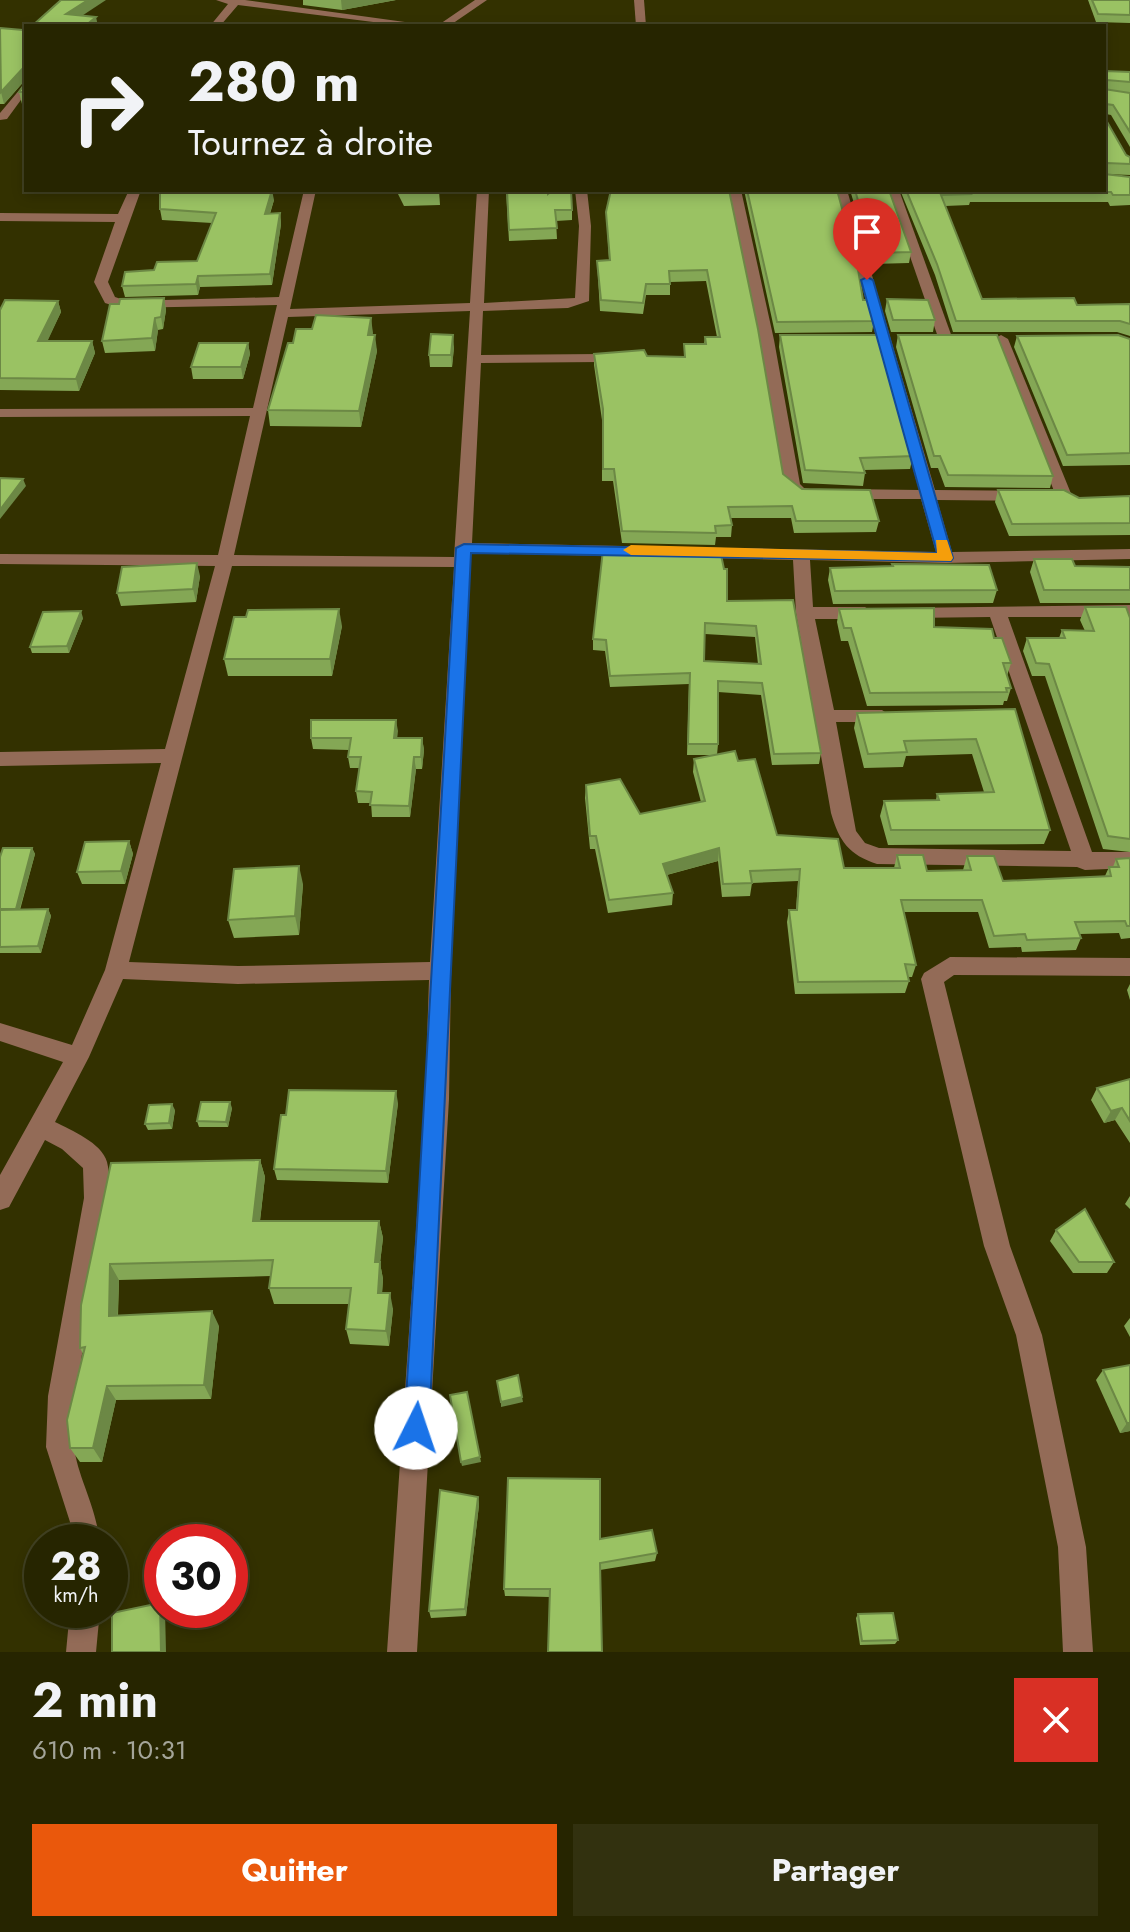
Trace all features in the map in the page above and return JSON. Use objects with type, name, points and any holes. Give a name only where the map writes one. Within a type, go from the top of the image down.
[{"type":"street","points":[[221,0],[413,24]]},
{"type":"street","points":[[445,24],[482,0]]},
{"type":"street","points":[[639,0],[641,24]]},
{"type":"street","points":[[217,24],[235,2]]},
{"type":"street","points":[[3,117],[24,88]]},
{"type":"street","points":[[134,192],[101,282],[110,300],[126,305],[282,307],[479,307],[582,301],[585,226],[581,192]]},
{"type":"street","points":[[0,1199],[78,1057],[116,970],[225,560],[310,192]]},
{"type":"street","points":[[402,1652],[437,1099],[440,971],[473,359],[479,307],[483,192]]},
{"type":"street","points":[[736,192],[774,340],[794,490],[800,493],[929,496],[1064,496],[1002,339]]},
{"type":"street","points":[[842,192],[946,558]]},
{"type":"street","points":[[894,192],[945,340]]},
{"type":"street","points":[[0,217],[122,218]]},
{"type":"street","points":[[473,359],[601,358]]},
{"type":"street","points":[[0,413],[258,412]]},
{"type":"street","points":[[0,559],[225,560],[462,555],[946,558],[1130,554]]},
{"type":"street","points":[[801,555],[805,613],[826,716],[841,813],[847,833],[858,848],[877,856],[1085,862],[1130,860]]},
{"type":"street","points":[[805,613],[1130,611]]},
{"type":"street","points":[[997,612],[1025,714],[1085,862]]},
{"type":"street","points":[[826,716],[906,715]]},
{"type":"street","points":[[0,759],[171,756]]},
{"type":"street","points":[[1078,1652],[1072,1547],[1029,1335],[997,1246],[932,979],[950,966],[1130,967]]},
{"type":"street","points":[[116,970],[238,975],[440,971]]},
{"type":"street","points":[[0,1032],[78,1057]]},
{"type":"street","points":[[42,1127],[70,1141],[95,1163],[96,1198],[62,1396],[60,1447],[84,1524]]},
{"type":"street","points":[[81,1652],[83,1628]]},
{"type":"building","points":[[61,0],[88,0],[66,14],[96,17],[87,24],[34,24]]},
{"type":"building","points":[[1092,0],[1130,0],[1130,15],[1098,14]]},
{"type":"building","points":[[0,28],[24,30],[24,73],[23,68],[1,92]]},
{"type":"building","points":[[1106,71],[1130,72],[1130,82],[1107,80],[1106,83]]},
{"type":"building","points":[[1106,89],[1130,93],[1130,132],[1113,105],[1106,104]]},
{"type":"building","points":[[1106,120],[1130,157],[1130,164],[1107,163],[1106,167]]},
{"type":"building","points":[[1106,174],[1130,177],[1130,195],[1113,195],[1106,192]]},
{"type":"building","points":[[160,192],[271,192],[265,214],[280,213],[270,274],[198,276],[196,284],[122,286],[125,272],[154,270],[157,262],[197,261],[216,213],[160,209]]},
{"type":"building","points":[[507,192],[571,192],[572,210],[555,210],[557,228],[509,230]]},
{"type":"building","points":[[611,192],[729,192],[758,329],[783,474],[802,489],[870,490],[879,521],[796,521],[792,506],[728,507],[732,525],[715,526],[716,533],[622,531],[614,469],[603,469],[603,409],[594,354],[644,350],[647,356],[685,357],[684,344],[706,344],[705,337],[720,337],[707,270],[669,271],[670,284],[646,284],[643,303],[601,300],[597,261],[610,260],[606,212]]},
{"type":"building","points":[[747,192],[838,192],[857,263],[863,300],[868,300],[874,321],[777,322]]},
{"type":"building","points":[[856,192],[890,192],[911,252],[873,253]]},
{"type":"building","points":[[907,192],[970,192],[971,194],[941,195],[982,299],[1074,298],[1077,305],[1130,304],[1130,324],[1120,321],[956,321],[937,264]]},
{"type":"building","points":[[164,298],[161,317],[155,318],[152,338],[102,341],[110,304],[119,304],[120,299]]},
{"type":"building","points":[[887,299],[928,300],[935,320],[893,320]]},
{"type":"building","points":[[5,300],[58,301],[38,341],[92,341],[76,379],[0,378],[0,310]]},
{"type":"building","points":[[316,315],[371,318],[368,335],[375,335],[359,411],[268,410],[288,343],[293,343],[296,329],[312,329]]},
{"type":"building","points":[[431,334],[453,335],[451,355],[429,355]]},
{"type":"building","points":[[780,335],[878,335],[913,456],[860,458],[865,473],[805,470]]},
{"type":"building","points":[[898,335],[997,335],[1053,476],[948,475],[940,456],[934,456]]},
{"type":"building","points":[[1118,335],[1130,339],[1130,453],[1067,455],[1017,336]]},
{"type":"building","points":[[199,343],[248,343],[241,367],[191,367]]},
{"type":"building","points":[[0,478],[23,479],[0,510]]},
{"type":"building","points":[[998,490],[1064,490],[1079,498],[1130,496],[1130,523],[1012,524]]},
{"type":"building","points":[[603,550],[720,550],[724,569],[727,569],[727,601],[793,600],[821,753],[774,754],[762,683],[718,681],[718,744],[688,744],[690,673],[610,676],[606,640],[593,639]],"holes":[[[705,623],[756,626],[761,664],[704,661]]]},
{"type":"building","points":[[1034,559],[1072,559],[1075,566],[1130,567],[1130,590],[1044,590]]},
{"type":"building","points":[[197,563],[193,589],[117,593],[122,567]]},
{"type":"building","points":[[892,564],[989,565],[997,590],[835,591],[830,568]]},
{"type":"building","points":[[1085,607],[1126,607],[1130,618],[1130,839],[1108,836],[1049,664],[1036,663],[1027,638],[1065,638],[1062,630],[1094,631]]},
{"type":"building","points":[[934,608],[934,627],[992,629],[994,638],[1002,638],[1011,663],[1003,663],[1011,688],[1006,688],[1007,692],[870,693],[851,628],[844,628],[839,609]]},
{"type":"building","points":[[339,609],[330,659],[224,659],[234,617],[246,617],[248,610]]},
{"type":"building","points":[[81,611],[67,646],[30,647],[43,612]]},
{"type":"building","points":[[1015,709],[1050,830],[891,830],[884,801],[939,800],[937,794],[994,792],[976,739],[904,741],[907,752],[868,754],[857,713]]},
{"type":"building","points":[[311,720],[396,720],[394,738],[422,738],[421,757],[414,757],[409,806],[370,805],[372,792],[356,791],[361,757],[348,757],[351,738],[311,738]]},
{"type":"building","points":[[735,751],[738,761],[755,759],[777,835],[838,839],[844,868],[900,868],[897,855],[923,855],[927,871],[971,870],[967,856],[994,856],[1003,881],[1111,876],[1109,867],[1119,867],[1116,859],[1130,858],[1130,926],[1125,921],[1075,922],[1081,938],[1027,940],[1025,934],[994,936],[982,900],[901,900],[916,965],[905,964],[909,981],[798,982],[789,910],[797,910],[800,869],[750,871],[752,883],[723,884],[719,848],[663,864],[673,893],[609,900],[596,836],[590,836],[586,785],[620,779],[640,814],[705,801],[694,759]]},
{"type":"building","points":[[129,841],[121,871],[77,872],[85,842]]},
{"type":"building","points":[[3,848],[32,848],[16,909],[0,909],[0,857]]},
{"type":"building","points":[[299,866],[295,916],[228,920],[234,869]]},
{"type":"building","points":[[48,909],[38,946],[0,947],[0,910]]},
{"type":"building","points":[[1130,1079],[1130,1121],[1122,1108],[1111,1111],[1097,1088]]},
{"type":"building","points":[[289,1090],[396,1091],[386,1171],[274,1169],[281,1115],[286,1115]]},
{"type":"building","points":[[201,1102],[230,1102],[226,1122],[197,1121]]},
{"type":"building","points":[[172,1104],[169,1123],[145,1124],[149,1105]]},
{"type":"building","points":[[260,1160],[253,1221],[379,1221],[375,1262],[380,1262],[378,1293],[390,1293],[386,1331],[346,1329],[351,1288],[269,1288],[273,1260],[110,1264],[109,1316],[212,1311],[204,1385],[107,1386],[93,1448],[70,1448],[67,1420],[85,1347],[80,1348],[81,1305],[111,1163]]},
{"type":"building","points":[[1085,1209],[1114,1262],[1079,1262],[1056,1230]]},
{"type":"building","points":[[1130,1365],[1130,1423],[1127,1423],[1103,1370]]},
{"type":"building","points":[[518,1375],[522,1397],[501,1402],[497,1381]]},
{"type":"building","points":[[467,1392],[480,1457],[461,1462],[450,1395]]},
{"type":"building","points":[[508,1478],[600,1479],[600,1539],[652,1530],[657,1553],[600,1563],[602,1652],[548,1652],[550,1589],[504,1589]]},
{"type":"building","points":[[440,1490],[478,1497],[465,1609],[429,1611]]},
{"type":"building","points":[[144,1606],[144,1628],[161,1628],[161,1652],[112,1652],[112,1628],[128,1628],[128,1610]]},
{"type":"building","points":[[893,1613],[898,1640],[862,1641],[858,1614]]},
{"type":"slow traffic","points":[[631,550],[946,558],[942,543]]},
{"type":"route","points":[[416,1428],[437,1099],[440,971],[464,548],[946,558],[867,280]]}]
